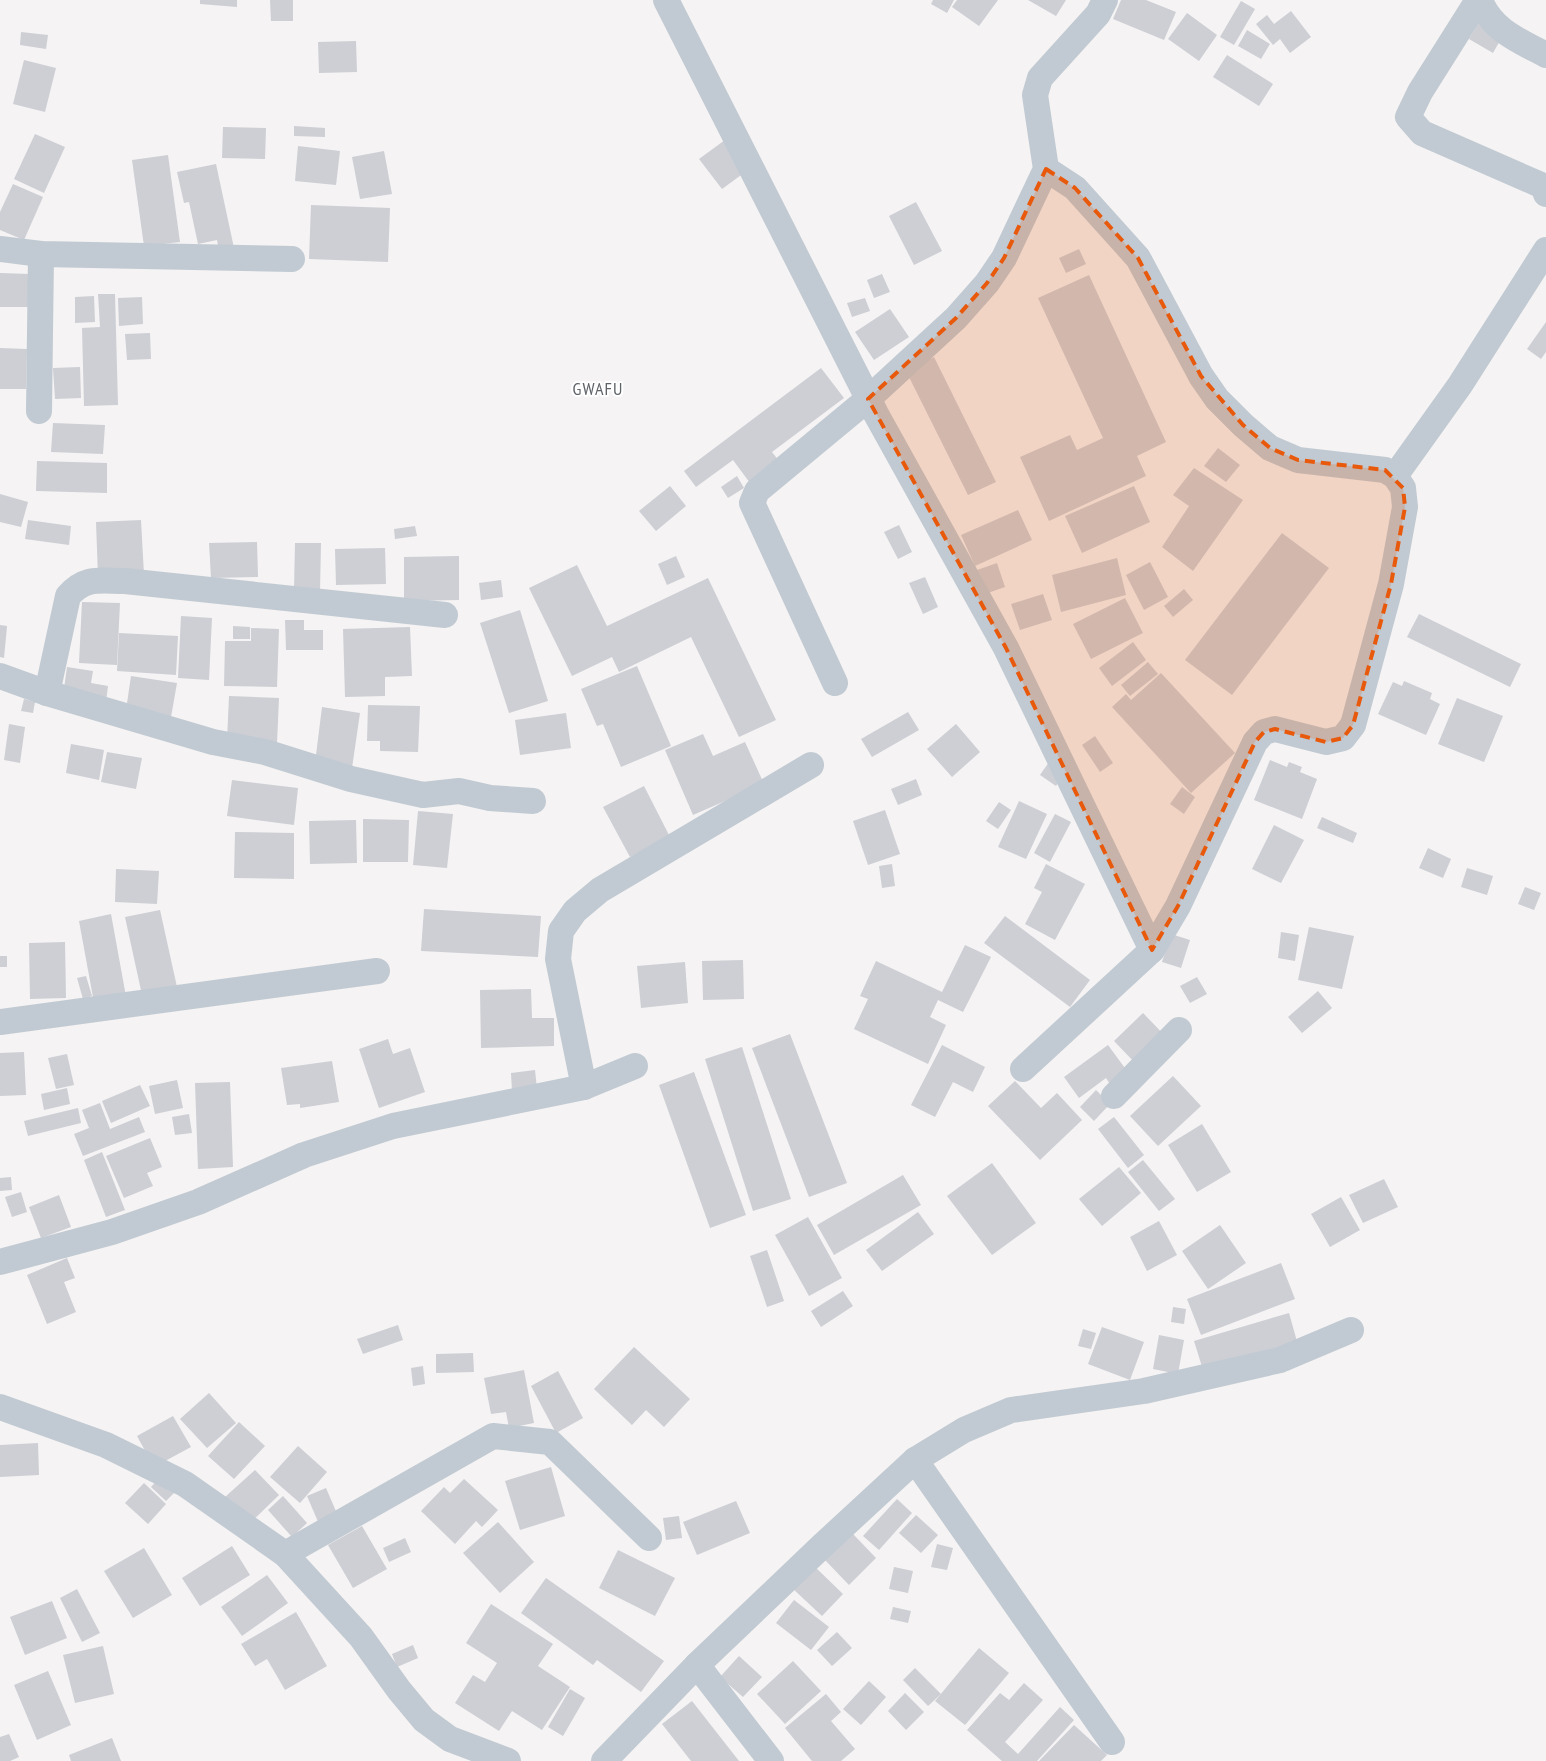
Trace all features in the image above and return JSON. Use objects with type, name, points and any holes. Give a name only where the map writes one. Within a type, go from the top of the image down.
[{"type":"street","points":[[666,0],[868,399],[1006,648],[1152,950]]},
{"type":"street","points":[[835,683],[752,503],[757,491],[868,399],[956,318],[987,283],[1004,258],[1046,169],[1035,95],[1040,78],[1098,14],[1105,0]]},
{"type":"street","points":[[1479,0],[1484,12],[1503,32],[1546,55]]},
{"type":"street","points":[[1479,0],[1420,92],[1408,117],[1422,133],[1543,186],[1546,194]]},
{"type":"street","points":[[1023,1069],[1152,950],[1178,906],[1255,742],[1264,732],[1275,729],[1326,742],[1343,738],[1353,725],[1391,584],[1405,507],[1403,488],[1395,476],[1386,470],[1298,460],[1270,448],[1217,399],[1201,376],[1138,258],[1075,188],[1046,169]]},
{"type":"street","points":[[0,249],[41,254],[292,260]]},
{"type":"street","points":[[1395,476],[1460,385],[1546,250]]},
{"type":"street","points":[[39,411],[41,254]]},
{"type":"street","points":[[47,694],[68,596],[76,587],[88,581],[125,581],[445,615]]},
{"type":"street","points":[[0,676],[47,694],[214,742],[265,752],[351,779],[423,795],[459,791],[490,798],[533,801]]},
{"type":"street","points":[[584,1088],[558,959],[560,931],[575,911],[600,890],[810,765]]},
{"type":"street","points":[[0,1022],[377,971]]},
{"type":"street","points":[[1114,1096],[1179,1030]]},
{"type":"street","points":[[0,1262],[112,1232],[198,1202],[304,1155],[393,1126],[584,1088],[635,1066]]},
{"type":"street","points":[[604,1761],[697,1664],[915,1460],[964,1430],[1011,1410],[1144,1391],[1280,1360],[1351,1330]]},
{"type":"street","points":[[0,1407],[106,1445],[184,1484],[285,1554],[361,1637],[399,1690],[424,1720],[450,1739],[508,1761]]},
{"type":"street","points":[[285,1554],[493,1436],[550,1442],[649,1538]]},
{"type":"street","points":[[915,1460],[1112,1742]]},
{"type":"street","points":[[697,1664],[771,1761]]},
{"type":"highlighted area","points":[[1046,169],[1075,188],[1138,258],[1201,376],[1243,425],[1270,448],[1298,460],[1385,470],[1403,488],[1405,507],[1391,584],[1353,725],[1343,738],[1326,742],[1275,729],[1264,732],[1255,742],[1178,906],[1152,950],[1006,648],[868,399],[956,318],[987,283],[1004,258]]},
{"type":"building","points":[[200,0],[237,0],[237,7],[200,4]]},
{"type":"building","points":[[270,0],[293,0],[293,21],[271,21]]},
{"type":"building","points":[[933,0],[954,0],[947,13],[931,4]]},
{"type":"building","points":[[957,0],[998,0],[979,26],[952,7]]},
{"type":"building","points":[[1028,0],[1066,0],[1056,16]]},
{"type":"building","points":[[1121,0],[1146,0],[1176,12],[1164,40],[1113,19]]},
{"type":"building","points":[[1241,1],[1255,9],[1234,45],[1220,37]]},
{"type":"building","points":[[1291,11],[1311,37],[1290,53],[1280,39],[1273,45],[1256,24],[1267,15],[1274,24]]},
{"type":"building","points":[[1187,13],[1217,35],[1199,61],[1168,39]]},
{"type":"building","points":[[1478,24],[1502,37],[1493,53],[1469,39]]},
{"type":"building","points":[[1247,30],[1270,44],[1261,59],[1238,46]]},
{"type":"building","points":[[21,32],[48,35],[46,49],[20,45]]},
{"type":"building","points":[[356,41],[357,72],[319,73],[318,42]]},
{"type":"building","points":[[1227,55],[1273,84],[1259,106],[1213,77]]},
{"type":"building","points":[[24,60],[56,68],[45,112],[13,104]]},
{"type":"building","points":[[294,126],[325,128],[325,137],[294,136]]},
{"type":"building","points":[[223,127],[266,128],[265,159],[222,158]]},
{"type":"building","points":[[35,134],[65,147],[44,193],[14,179]]},
{"type":"building","points":[[725,140],[748,170],[722,189],[699,159]]},
{"type":"building","points":[[298,146],[340,151],[336,185],[295,181]]},
{"type":"building","points":[[384,151],[392,194],[360,199],[352,157]]},
{"type":"building","points":[[168,155],[180,242],[144,246],[132,160]]},
{"type":"building","points":[[216,164],[234,248],[219,251],[217,240],[198,244],[189,202],[184,203],[177,172]]},
{"type":"building","points":[[13,184],[43,197],[24,240],[0,230],[0,212]]},
{"type":"building","points":[[916,202],[942,251],[914,265],[889,216]]},
{"type":"building","points":[[311,205],[390,208],[388,262],[309,259]]},
{"type":"building","points":[[1079,249],[1086,264],[1066,273],[1059,258]]},
{"type":"building","points":[[0,273],[30,274],[29,307],[0,307]]},
{"type":"building","points":[[882,274],[890,292],[874,298],[867,280]]},
{"type":"building","points":[[1089,275],[1166,442],[1137,456],[1146,476],[1049,521],[1020,457],[1070,435],[1077,450],[1103,438],[1038,298]]},
{"type":"building","points":[[98,294],[115,294],[118,405],[84,406],[82,328],[100,327]]},
{"type":"building","points":[[94,296],[95,322],[75,323],[75,297]]},
{"type":"building","points":[[142,297],[143,324],[119,326],[118,298]]},
{"type":"building","points":[[865,298],[870,311],[852,317],[847,303]]},
{"type":"building","points":[[890,309],[909,337],[874,360],[855,332]]},
{"type":"building","points":[[1546,322],[1546,352],[1541,359],[1527,349]]},
{"type":"building","points":[[150,333],[151,359],[127,360],[125,334]]},
{"type":"building","points":[[0,348],[27,349],[26,389],[0,389]]},
{"type":"building","points":[[934,357],[996,482],[968,495],[906,371]]},
{"type":"building","points":[[80,367],[81,398],[55,399],[53,368]]},
{"type":"building","points":[[821,368],[844,398],[772,452],[779,461],[750,483],[733,460],[696,487],[684,471]]},
{"type":"building","points":[[53,423],[105,425],[103,454],[51,452]]},
{"type":"building","points":[[1218,448],[1240,465],[1226,482],[1204,466]]},
{"type":"building","points":[[37,461],[107,463],[107,493],[36,491]]},
{"type":"building","points":[[1194,468],[1243,500],[1193,571],[1162,547],[1189,506],[1173,495]]},
{"type":"building","points":[[737,476],[744,488],[728,498],[721,487]]},
{"type":"building","points":[[670,486],[686,506],[656,531],[639,511]]},
{"type":"building","points":[[1134,486],[1150,522],[1082,553],[1065,516]]},
{"type":"building","points":[[0,494],[28,502],[21,527],[0,522]]},
{"type":"building","points":[[1018,510],[1032,540],[975,566],[961,535]]},
{"type":"building","points":[[28,520],[71,526],[69,545],[25,539]]},
{"type":"building","points":[[141,520],[144,575],[98,577],[96,522]]},
{"type":"building","points":[[899,525],[912,552],[898,559],[884,532]]},
{"type":"building","points":[[415,526],[417,536],[395,539],[394,529]]},
{"type":"building","points":[[1282,533],[1329,568],[1232,695],[1185,660]]},
{"type":"building","points":[[257,542],[258,577],[211,578],[209,543]]},
{"type":"building","points":[[295,543],[321,543],[320,591],[294,590]]},
{"type":"building","points":[[385,548],[386,584],[336,585],[335,549]]},
{"type":"building","points":[[459,556],[459,600],[404,601],[404,557]]},
{"type":"building","points":[[676,556],[685,577],[667,585],[658,564]]},
{"type":"building","points":[[1117,558],[1126,595],[1061,612],[1052,575]]},
{"type":"building","points":[[1150,562],[1168,597],[1144,610],[1126,575]]},
{"type":"building","points":[[997,563],[1005,587],[985,594],[977,570]]},
{"type":"building","points":[[577,565],[607,626],[708,578],[776,720],[739,737],[691,637],[619,672],[612,657],[572,676],[529,588]]},
{"type":"building","points":[[925,577],[938,607],[923,614],[909,583]]},
{"type":"building","points":[[501,580],[503,597],[481,600],[479,583]]},
{"type":"building","points":[[1184,589],[1193,600],[1173,617],[1164,606]]},
{"type":"building","points":[[1043,594],[1052,620],[1020,630],[1011,604]]},
{"type":"building","points":[[1125,598],[1143,633],[1091,659],[1073,624]]},
{"type":"building","points":[[82,602],[120,603],[117,665],[79,663]]},
{"type":"building","points":[[520,610],[548,701],[509,713],[480,623]]},
{"type":"building","points":[[1419,614],[1521,664],[1510,687],[1407,637]]},
{"type":"building","points":[[181,616],[212,618],[209,680],[178,678]]},
{"type":"building","points":[[285,620],[304,620],[304,630],[323,630],[323,650],[286,650]]},
{"type":"building","points":[[0,625],[7,626],[4,658],[0,657]]},
{"type":"building","points":[[233,626],[250,627],[250,639],[233,639]]},
{"type":"building","points":[[410,627],[412,676],[385,677],[385,696],[345,697],[343,629]]},
{"type":"building","points":[[251,628],[279,629],[277,687],[224,686],[225,641],[251,641]]},
{"type":"building","points":[[119,633],[178,636],[176,675],[117,671]]},
{"type":"building","points":[[1133,642],[1146,660],[1112,686],[1099,668]]},
{"type":"building","points":[[1148,662],[1158,674],[1130,696],[1121,685]]},
{"type":"building","points":[[637,666],[671,746],[621,767],[603,724],[597,726],[581,689]]},
{"type":"building","points":[[67,667],[93,671],[91,683],[108,686],[106,702],[63,696]]},
{"type":"building","points":[[1161,673],[1235,753],[1191,793],[1112,707],[1126,694],[1131,700]]},
{"type":"building","points":[[131,676],[177,683],[171,717],[126,710]]},
{"type":"building","points":[[1404,681],[1432,693],[1430,699],[1440,704],[1426,735],[1378,714],[1393,682],[1402,686]]},
{"type":"building","points":[[229,696],[279,698],[277,743],[227,741]]},
{"type":"building","points":[[1457,698],[1503,716],[1484,762],[1438,744]]},
{"type":"building","points":[[24,699],[35,702],[33,713],[21,711]]},
{"type":"building","points":[[368,705],[420,706],[418,752],[380,751],[380,741],[367,741]]},
{"type":"building","points":[[322,707],[360,713],[352,768],[315,763]]},
{"type":"building","points":[[908,712],[919,730],[872,757],[861,739]]},
{"type":"building","points":[[566,713],[571,748],[520,755],[515,720]]},
{"type":"building","points":[[9,724],[25,727],[20,763],[4,760]]},
{"type":"building","points":[[956,724],[980,752],[952,777],[927,749]]},
{"type":"building","points":[[703,734],[713,756],[745,742],[764,784],[693,815],[665,750]]},
{"type":"building","points":[[1095,736],[1113,763],[1100,772],[1082,745]]},
{"type":"building","points":[[71,744],[104,750],[99,780],[66,773]]},
{"type":"building","points":[[107,752],[142,758],[136,789],[101,782]]},
{"type":"building","points":[[1270,760],[1287,767],[1289,762],[1302,767],[1300,772],[1317,779],[1302,819],[1254,800]]},
{"type":"building","points":[[1049,762],[1065,773],[1056,786],[1040,775]]},
{"type":"building","points":[[916,779],[922,795],[898,805],[891,789]]},
{"type":"building","points":[[232,780],[298,788],[294,825],[227,816]]},
{"type":"building","points":[[644,786],[670,837],[630,857],[603,807]]},
{"type":"building","points":[[1182,787],[1195,797],[1184,814],[1170,804]]},
{"type":"building","points":[[1019,801],[1047,814],[1026,859],[998,847]]},
{"type":"building","points":[[999,802],[1011,810],[998,829],[986,821]]},
{"type":"building","points":[[885,810],[900,854],[868,865],[853,821]]},
{"type":"building","points":[[418,811],[453,814],[447,868],[413,865]]},
{"type":"building","points":[[1055,814],[1071,822],[1050,862],[1034,853]]},
{"type":"building","points":[[1322,817],[1357,833],[1353,843],[1317,828]]},
{"type":"building","points":[[363,819],[409,820],[408,862],[363,862]]},
{"type":"building","points":[[356,820],[357,863],[310,864],[309,821]]},
{"type":"building","points":[[1274,825],[1304,840],[1281,883],[1252,869]]},
{"type":"building","points":[[235,832],[294,833],[294,879],[234,878]]},
{"type":"building","points":[[1428,848],[1451,859],[1443,878],[1419,868]]},
{"type":"building","points":[[892,864],[895,886],[882,888],[879,866]]},
{"type":"building","points":[[1046,864],[1085,884],[1055,940],[1025,924],[1042,892],[1034,888]]},
{"type":"building","points":[[1467,868],[1493,876],[1487,895],[1461,887]]},
{"type":"building","points":[[116,869],[159,871],[157,904],[115,902]]},
{"type":"building","points":[[1525,887],[1541,893],[1534,910],[1518,904]]},
{"type":"building","points":[[424,909],[541,916],[538,957],[421,951]]},
{"type":"building","points":[[160,910],[177,987],[142,995],[125,917]]},
{"type":"building","points":[[111,914],[127,1002],[95,1008],[79,921]]},
{"type":"building","points":[[1005,916],[1090,980],[1070,1007],[984,943]]},
{"type":"building","points":[[1309,927],[1354,936],[1342,989],[1298,980]]},
{"type":"building","points":[[1281,932],[1299,935],[1295,961],[1278,958]]},
{"type":"building","points":[[1171,934],[1190,940],[1181,968],[1162,962]]},
{"type":"building","points":[[65,942],[66,998],[30,999],[29,943]]},
{"type":"building","points":[[965,945],[991,957],[963,1012],[938,1000],[930,1017],[946,1025],[928,1064],[854,1029],[868,999],[860,996],[876,961],[942,992]]},
{"type":"building","points":[[0,956],[7,956],[7,967],[0,967]]},
{"type":"building","points":[[743,960],[744,999],[703,1000],[702,961]]},
{"type":"building","points":[[685,962],[688,1003],[641,1008],[637,966]]},
{"type":"building","points":[[86,976],[92,996],[83,999],[77,978]]},
{"type":"building","points":[[1197,977],[1207,994],[1190,1003],[1180,986]]},
{"type":"building","points":[[531,989],[532,1018],[554,1018],[554,1046],[481,1048],[480,990]]},
{"type":"building","points":[[1318,991],[1332,1008],[1302,1033],[1288,1017]]},
{"type":"building","points":[[1143,1013],[1168,1039],[1139,1067],[1114,1041]]},
{"type":"building","points":[[790,1034],[847,1183],[809,1197],[752,1048]]},
{"type":"building","points":[[388,1039],[393,1054],[410,1048],[425,1092],[379,1108],[359,1049]]},
{"type":"building","points":[[942,1045],[985,1067],[973,1092],[953,1082],[935,1117],[911,1105]]},
{"type":"building","points":[[1108,1045],[1130,1075],[1112,1087],[1106,1078],[1079,1098],[1064,1077]]},
{"type":"building","points":[[742,1047],[791,1199],[753,1211],[705,1059]]},
{"type":"building","points":[[24,1052],[26,1095],[0,1096],[0,1053]]},
{"type":"building","points":[[67,1054],[74,1085],[56,1089],[48,1058]]},
{"type":"building","points":[[332,1061],[339,1102],[300,1108],[300,1104],[287,1105],[281,1068]]},
{"type":"building","points":[[535,1070],[537,1089],[512,1091],[511,1073]]},
{"type":"building","points":[[694,1072],[746,1215],[710,1228],[659,1085]]},
{"type":"building","points":[[1173,1076],[1201,1106],[1158,1146],[1130,1116]]},
{"type":"building","points":[[177,1080],[183,1108],[155,1114],[149,1086]]},
{"type":"building","points":[[1015,1081],[1041,1108],[1057,1093],[1082,1120],[1040,1160],[988,1106]]},
{"type":"building","points":[[230,1082],[233,1167],[198,1169],[195,1083]]},
{"type":"building","points":[[140,1085],[150,1106],[111,1123],[102,1101]]},
{"type":"building","points":[[67,1088],[70,1104],[44,1110],[41,1094]]},
{"type":"building","points":[[1096,1090],[1110,1104],[1094,1121],[1080,1107]]},
{"type":"building","points":[[100,1103],[110,1129],[139,1117],[145,1132],[83,1156],[74,1134],[89,1128],[82,1110]]},
{"type":"building","points":[[78,1108],[81,1123],[28,1136],[24,1121]]},
{"type":"building","points":[[189,1114],[192,1133],[175,1135],[172,1117]]},
{"type":"building","points":[[1114,1117],[1144,1155],[1128,1168],[1098,1129]]},
{"type":"building","points":[[1202,1124],[1231,1172],[1197,1192],[1168,1145]]},
{"type":"building","points":[[150,1138],[162,1167],[147,1173],[153,1186],[124,1198],[106,1156]]},
{"type":"building","points":[[102,1152],[125,1210],[106,1217],[84,1160]]},
{"type":"building","points":[[1143,1160],[1175,1199],[1159,1211],[1128,1172]]},
{"type":"building","points":[[992,1163],[1036,1223],[992,1255],[947,1196]]},
{"type":"building","points":[[1119,1167],[1141,1193],[1102,1226],[1079,1199]]},
{"type":"building","points":[[903,1175],[921,1205],[834,1255],[817,1225]]},
{"type":"building","points":[[11,1177],[12,1190],[0,1191],[0,1178]]},
{"type":"building","points":[[1384,1179],[1398,1207],[1363,1223],[1349,1195]]},
{"type":"building","points":[[21,1192],[27,1212],[12,1217],[5,1197]]},
{"type":"building","points":[[59,1195],[71,1227],[41,1238],[29,1207]]},
{"type":"building","points":[[1341,1197],[1360,1230],[1330,1247],[1311,1214]]},
{"type":"building","points":[[918,1212],[934,1234],[882,1271],[866,1250]]},
{"type":"building","points":[[808,1217],[842,1278],[809,1296],[775,1235]]},
{"type":"building","points":[[1159,1221],[1177,1255],[1147,1271],[1130,1237]]},
{"type":"building","points":[[1220,1225],[1246,1263],[1208,1289],[1182,1251]]},
{"type":"building","points":[[767,1250],[784,1301],[767,1307],[750,1256]]},
{"type":"building","points":[[67,1258],[75,1278],[64,1282],[76,1312],[47,1324],[27,1275]]},
{"type":"building","points":[[1281,1263],[1295,1299],[1201,1335],[1187,1299]]},
{"type":"building","points":[[843,1291],[853,1306],[821,1327],[811,1311]]},
{"type":"building","points":[[1173,1307],[1186,1309],[1184,1324],[1171,1322]]},
{"type":"building","points":[[1289,1313],[1298,1345],[1204,1373],[1194,1341]]},
{"type":"building","points":[[398,1325],[403,1340],[363,1354],[357,1339]]},
{"type":"building","points":[[1102,1327],[1144,1342],[1130,1380],[1088,1364]]},
{"type":"building","points":[[1083,1329],[1096,1333],[1091,1349],[1078,1346]]},
{"type":"building","points":[[1159,1335],[1184,1340],[1178,1374],[1153,1369]]},
{"type":"building","points":[[634,1347],[690,1399],[664,1427],[646,1410],[632,1425],[594,1389]]},
{"type":"building","points":[[473,1353],[474,1372],[436,1373],[436,1354]]},
{"type":"building","points":[[423,1366],[425,1384],[413,1386],[411,1368]]},
{"type":"building","points":[[524,1370],[534,1423],[509,1428],[506,1412],[491,1414],[484,1378]]},
{"type":"building","points":[[558,1371],[583,1418],[556,1433],[531,1386]]},
{"type":"building","points":[[209,1393],[236,1423],[207,1448],[180,1419]]},
{"type":"building","points":[[173,1416],[191,1447],[154,1467],[137,1436]]},
{"type":"building","points":[[239,1422],[265,1446],[234,1479],[208,1456]]},
{"type":"building","points":[[38,1443],[39,1475],[0,1477],[0,1445]]},
{"type":"building","points":[[298,1446],[327,1472],[300,1503],[270,1477]]},
{"type":"building","points":[[551,1467],[565,1516],[520,1530],[505,1481]]},
{"type":"building","points":[[255,1470],[279,1495],[250,1523],[225,1497]]},
{"type":"building","points":[[160,1477],[176,1491],[166,1501],[151,1487]]},
{"type":"building","points":[[464,1479],[498,1510],[482,1527],[476,1521],[455,1544],[421,1511],[444,1487],[450,1493]]},
{"type":"building","points":[[144,1483],[166,1504],[148,1524],[125,1503]]},
{"type":"building","points":[[326,1488],[338,1516],[319,1524],[307,1496]]},
{"type":"building","points":[[283,1496],[307,1523],[292,1537],[268,1510]]},
{"type":"building","points":[[897,1499],[912,1513],[879,1550],[863,1536]]},
{"type":"building","points":[[736,1501],[750,1533],[697,1555],[683,1522]]},
{"type":"building","points":[[916,1515],[938,1535],[921,1553],[899,1533]]},
{"type":"building","points":[[679,1516],[682,1538],[666,1540],[663,1518]]},
{"type":"building","points":[[498,1522],[534,1562],[500,1593],[463,1553]]},
{"type":"building","points":[[362,1526],[387,1569],[353,1588],[328,1545]]},
{"type":"building","points":[[853,1534],[876,1558],[849,1585],[825,1560]]},
{"type":"building","points":[[405,1538],[411,1552],[389,1562],[383,1548]]},
{"type":"building","points":[[937,1544],[953,1548],[947,1570],[931,1567]]},
{"type":"building","points":[[232,1546],[250,1575],[200,1606],[182,1578]]},
{"type":"building","points":[[144,1548],[172,1595],[133,1618],[104,1571]]},
{"type":"building","points":[[618,1550],[675,1578],[655,1616],[599,1588]]},
{"type":"building","points":[[813,1565],[843,1594],[822,1616],[791,1587]]},
{"type":"building","points":[[894,1567],[913,1571],[908,1593],[889,1589]]},
{"type":"building","points":[[267,1575],[288,1603],[242,1636],[221,1607]]},
{"type":"building","points":[[546,1578],[664,1661],[641,1692],[597,1660],[593,1665],[521,1613]]},
{"type":"building","points":[[77,1589],[100,1633],[82,1642],[60,1598]]},
{"type":"building","points":[[794,1600],[829,1627],[811,1650],[776,1623]]},
{"type":"building","points":[[52,1601],[67,1638],[25,1655],[10,1617]]},
{"type":"building","points":[[491,1604],[553,1644],[538,1666],[570,1687],[542,1730],[512,1711],[499,1731],[455,1703],[473,1675],[485,1682],[497,1663],[466,1643]]},
{"type":"building","points":[[893,1607],[911,1611],[908,1623],[890,1619]]},
{"type":"building","points":[[296,1612],[327,1666],[285,1690],[267,1659],[255,1666],[241,1644]]},
{"type":"building","points":[[837,1632],[852,1648],[832,1666],[817,1650]]},
{"type":"building","points":[[413,1645],[418,1658],[397,1667],[392,1654]]},
{"type":"building","points":[[103,1646],[114,1694],[75,1703],[63,1655]]},
{"type":"building","points":[[979,1648],[1009,1673],[965,1725],[935,1701]]},
{"type":"building","points":[[739,1656],[762,1677],[743,1697],[720,1677]]},
{"type":"building","points":[[793,1661],[821,1691],[785,1724],[757,1694]]},
{"type":"building","points":[[915,1668],[941,1694],[928,1706],[903,1680]]},
{"type":"building","points":[[48,1671],[71,1725],[37,1740],[14,1685]]},
{"type":"building","points":[[869,1681],[886,1697],[861,1725],[843,1709]]},
{"type":"building","points":[[1024,1683],[1043,1700],[1005,1742],[1018,1754],[1060,1707],[1074,1720],[1037,1761],[1002,1761],[967,1730],[1000,1693],[1009,1700]]},
{"type":"building","points":[[570,1689],[585,1698],[563,1736],[548,1727]]},
{"type":"building","points":[[905,1693],[924,1712],[906,1730],[888,1711]]},
{"type":"building","points":[[826,1694],[841,1712],[831,1721],[855,1749],[841,1761],[812,1761],[785,1728]]},
{"type":"building","points":[[692,1701],[739,1761],[691,1761],[662,1724]]},
{"type":"building","points":[[1074,1725],[1107,1755],[1101,1761],[1039,1761]]},
{"type":"building","points":[[9,1734],[19,1757],[10,1761],[0,1761],[0,1737]]},
{"type":"building","points":[[112,1738],[121,1761],[71,1761],[69,1755]]},
{"type":"district","name":"GWAFU","points":[[598,389]]}]
